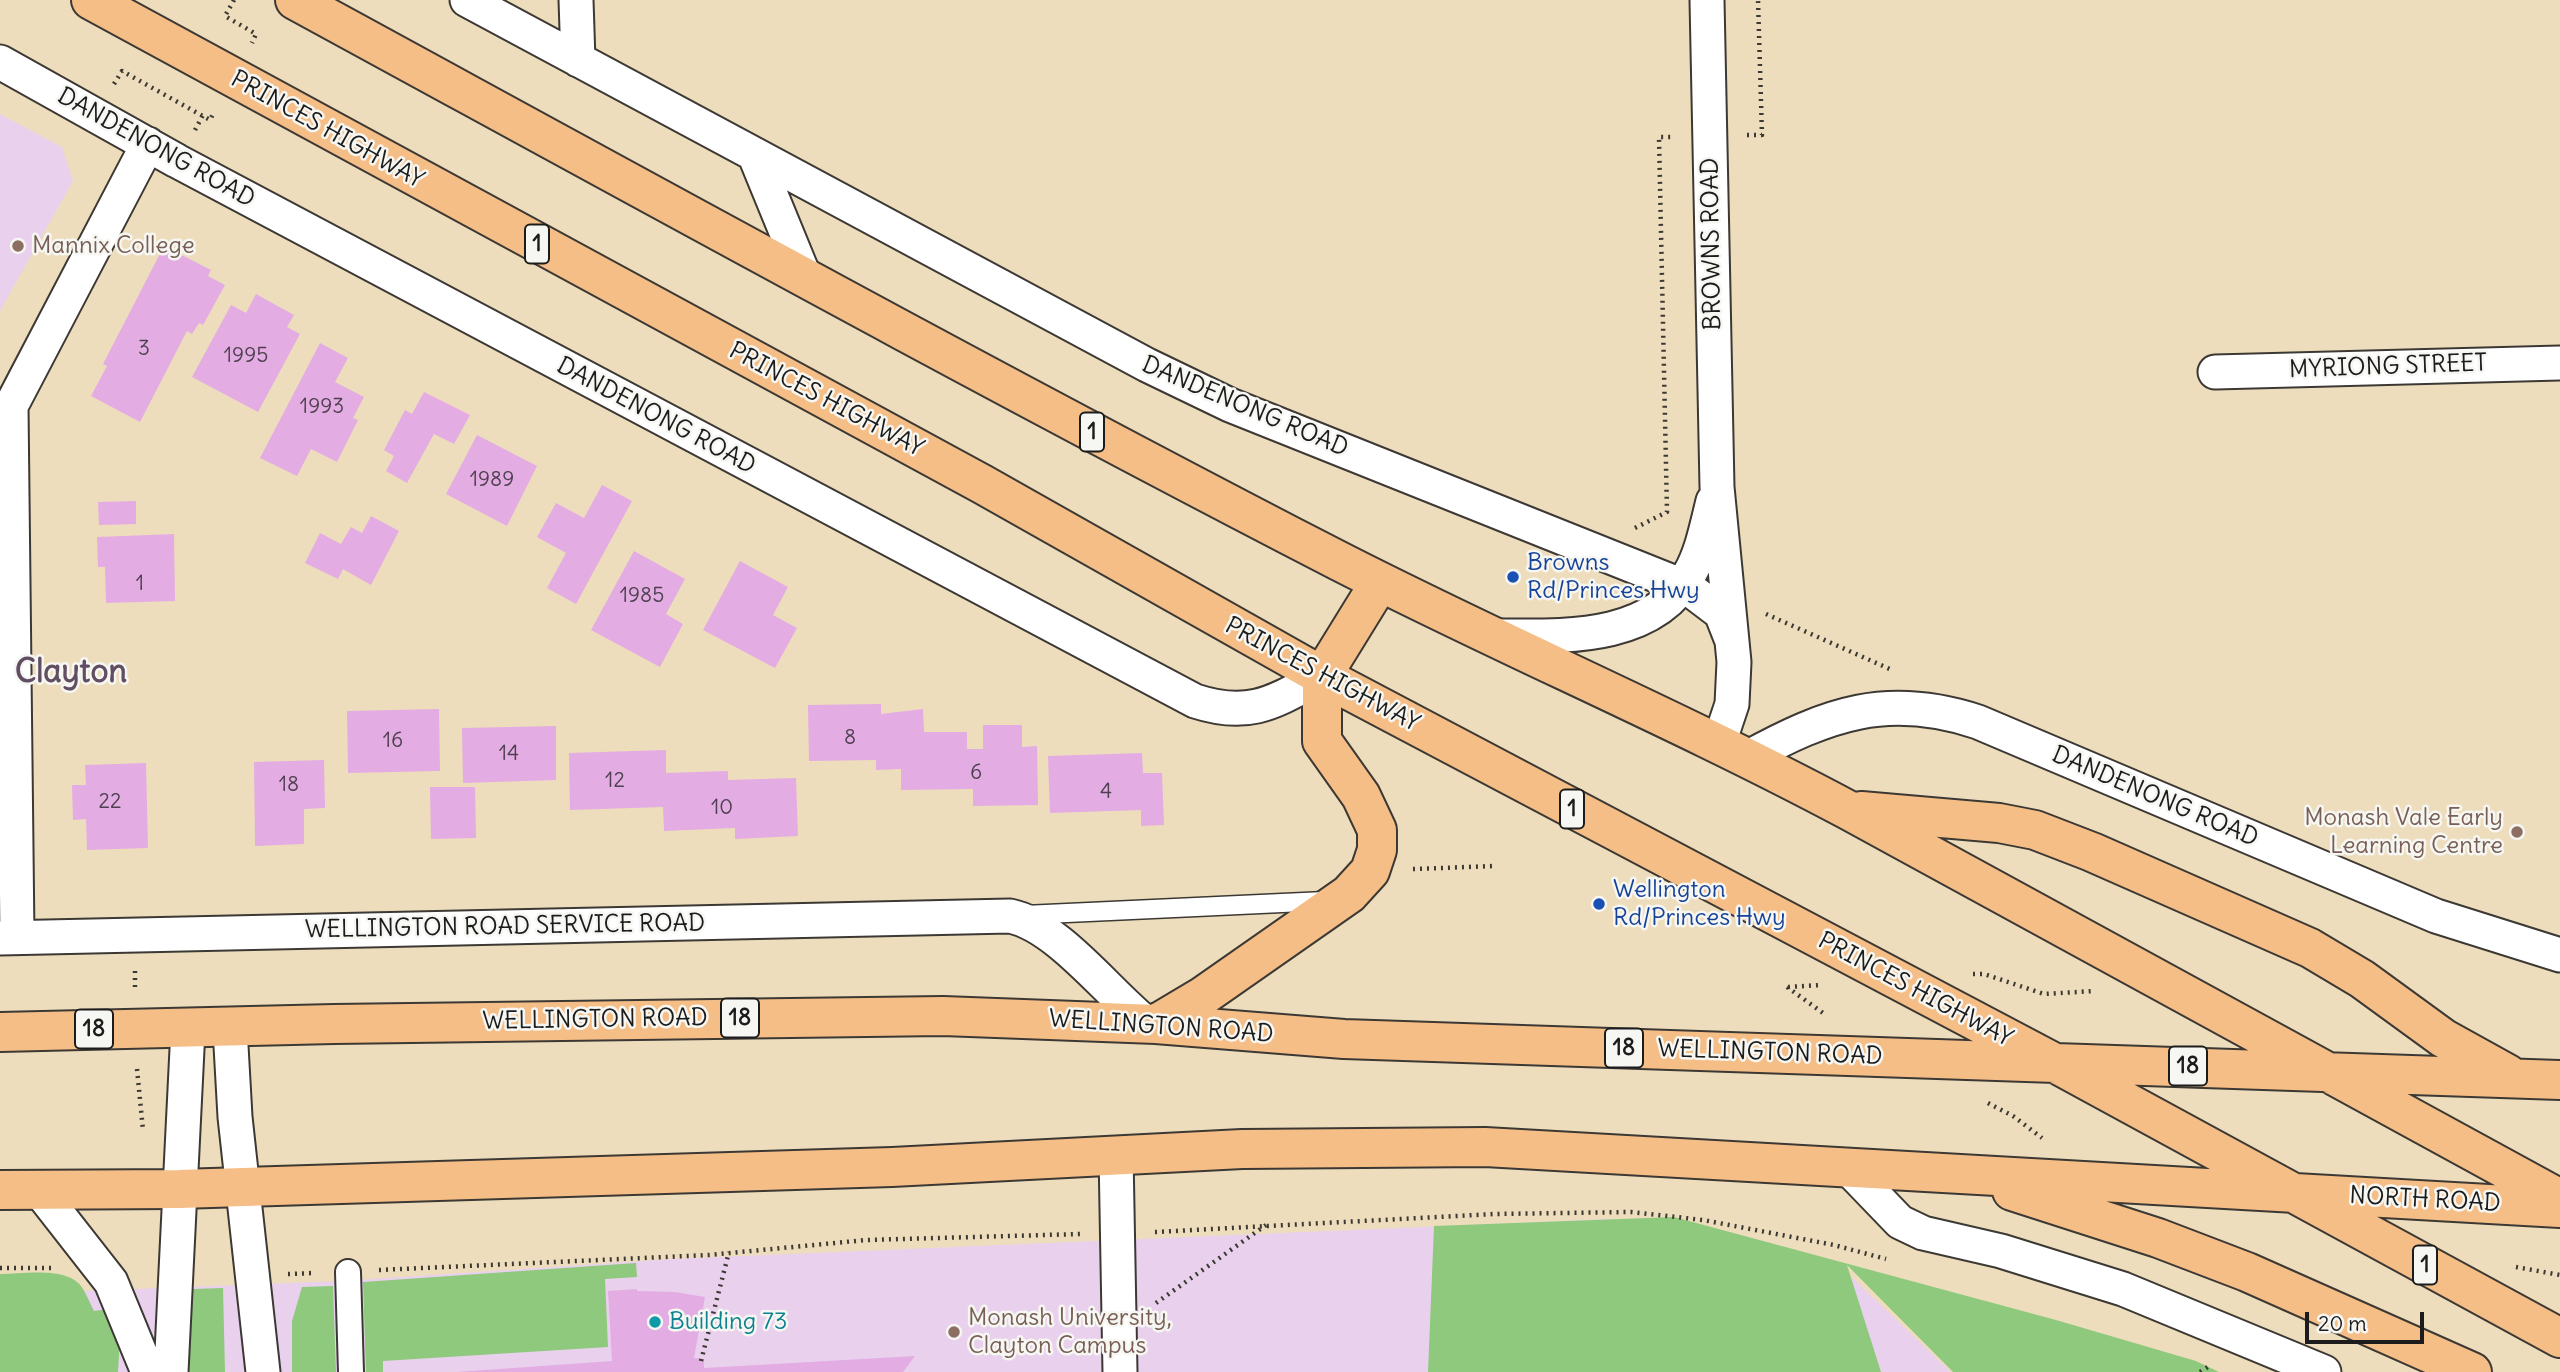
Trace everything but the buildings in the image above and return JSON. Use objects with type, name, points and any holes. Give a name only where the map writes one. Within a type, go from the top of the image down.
[{"type":"highway","name":"PRINCES HIGHWAY","points":[[91,0],[982,484],[1322,676],[2053,1062],[2560,1338]]},
{"type":"highway","name":"1","points":[[295,0],[805,278],[1380,582],[1733,751],[1848,811],[2560,1199]]},
{"type":"highway","points":[[1151,1024],[1203,996],[1340,901],[1357,887],[1370,871],[1378,838],[1368,808],[1322,741],[1322,676],[1380,582]]},
{"type":"highway","points":[[1848,811],[1998,822],[2035,830],[2092,852],[2310,948],[2362,979],[2443,1038],[2517,1078]]},
{"type":"highway","name":"WELLINGTON ROAD","points":[[0,1031],[866,1016],[1151,1024],[1344,1039],[2323,1070]]},
{"type":"highway","name":"18","points":[[2323,1070],[2560,1080]]},
{"type":"highway","points":[[0,1191],[179,1189],[878,1167],[1116,1154],[1347,1147],[1485,1147],[2291,1192]]},
{"type":"highway","points":[[1952,1173],[2158,1238],[2247,1272],[2472,1372]]},
{"type":"highway","name":"NORTH ROAD","points":[[2291,1192],[2560,1208]]},
{"type":"street","name":"DANDENONG ROAD","points":[[467,0],[1147,365],[1230,405],[1682,585],[1699,594],[1721,613],[1732,641]]},
{"type":"street","points":[[576,0],[578,60]]},
{"type":"street","name":"BROWNS ROAD","points":[[1707,0],[1717,487],[1730,598],[1733,751]]},
{"type":"street","name":"DANDENONG ROAD","points":[[0,62],[148,144],[1195,701],[1230,710],[1259,708],[1322,676]]},
{"type":"street","points":[[9,938],[11,406],[148,144]]},
{"type":"street","points":[[755,156],[805,278]]},
{"type":"street","name":"MYRIONG STREET","points":[[2215,372],[2560,363]]},
{"type":"street","name":"BROWNS ROAD","points":[[1495,636],[1554,635],[1618,628],[1653,611],[1682,585],[1699,549],[1717,487]]},
{"type":"street","name":"DANDENONG ROAD","points":[[1733,751],[1802,727],[1864,711],[1897,707],[1941,711],[1978,722],[2436,916],[2560,954]]},
{"type":"street","name":"WELLINGTON ROAD SERVICE ROAD","points":[[9,938],[1010,916],[1027,920],[1050,934],[1151,1024]]},
{"type":"street","points":[[230,1028],[243,1187],[263,1372]]},
{"type":"street","points":[[171,1372],[188,1029]]},
{"type":"street","points":[[1116,1154],[1120,1372]]},
{"type":"street","points":[[1847,1167],[1900,1222],[1923,1233],[2001,1251],[2123,1289],[2324,1372]]},
{"type":"street","points":[[39,1190],[111,1282],[148,1372]]},
{"type":"street","points":[[348,1272],[351,1372]]},
{"type":"lane","name":"WELLINGTON ROAD SERVICE ROAD","points":[[1010,916],[1340,901]]},
{"type":"path","points":[[1758,0],[1762,135]]},
{"type":"path","points":[[194,131],[203,115]]},
{"type":"path","points":[[1592,548],[1667,512],[1659,137]]},
{"type":"path","points":[[1730,598],[1895,671]]},
{"type":"path","points":[[1971,975],[1984,974],[2011,985],[2058,995],[2153,978]]},
{"type":"path","points":[[1827,985],[1787,987],[1808,1005],[1832,1018]]},
{"type":"path","points":[[138,1080],[145,1144]]},
{"type":"path","points":[[1977,1097],[2014,1116],[2051,1143]]},
{"type":"path","points":[[348,1272],[729,1252],[866,1240],[1116,1234],[1267,1224],[1630,1212],[1703,1220],[1834,1245],[1887,1260]]},
{"type":"path","points":[[1152,1306],[1267,1224]]},
{"type":"path","points":[[701,1362],[729,1252]]},
{"type":"path","points":[[2202,1357],[2215,1362]]},
{"type":"shaded area","name":"Mannix College","points":[[0,114],[62,147],[73,181],[0,311]]},
{"type":"shaded area","name":"Monash University, Clayton Campus","points":[[1609,1219],[1734,1233],[1835,1261],[1951,1372],[0,1372],[0,1274],[67,1277],[83,1291],[341,1281],[672,1259]]},
{"type":"green space","points":[[1674,1217],[2056,1320],[2196,1361],[2219,1372],[1953,1372],[1847,1265],[1881,1372],[1428,1372],[1434,1226]]},
{"type":"green space","points":[[636,1263],[637,1277],[605,1279],[608,1347],[383,1361],[383,1372],[366,1372],[363,1282]]},
{"type":"green space","points":[[43,1272],[65,1276],[81,1286],[94,1311],[109,1309],[120,1337],[118,1372],[0,1372],[0,1274]]},
{"type":"green space","points":[[333,1286],[336,1372],[292,1372],[292,1321],[302,1287]]},
{"type":"green space","points":[[223,1288],[225,1372],[187,1372],[193,1289]]},
{"type":"place","name":"Mannix College","points":[[18,246]]},
{"type":"place","name":"Browns Rd/Princes Hwy","points":[[1513,577]]},
{"type":"place","name":"Monash Vale Early Learning Centre","points":[[2517,832]]},
{"type":"place","name":"Wellington Rd/Princes Hwy","points":[[1599,904]]},
{"type":"place","name":"Building 73","points":[[655,1322]]},
{"type":"place","name":"Monash University, Clayton Campus","points":[[954,1332]]},
{"type":"district","name":"Clayton","points":[[71,673]]}]
